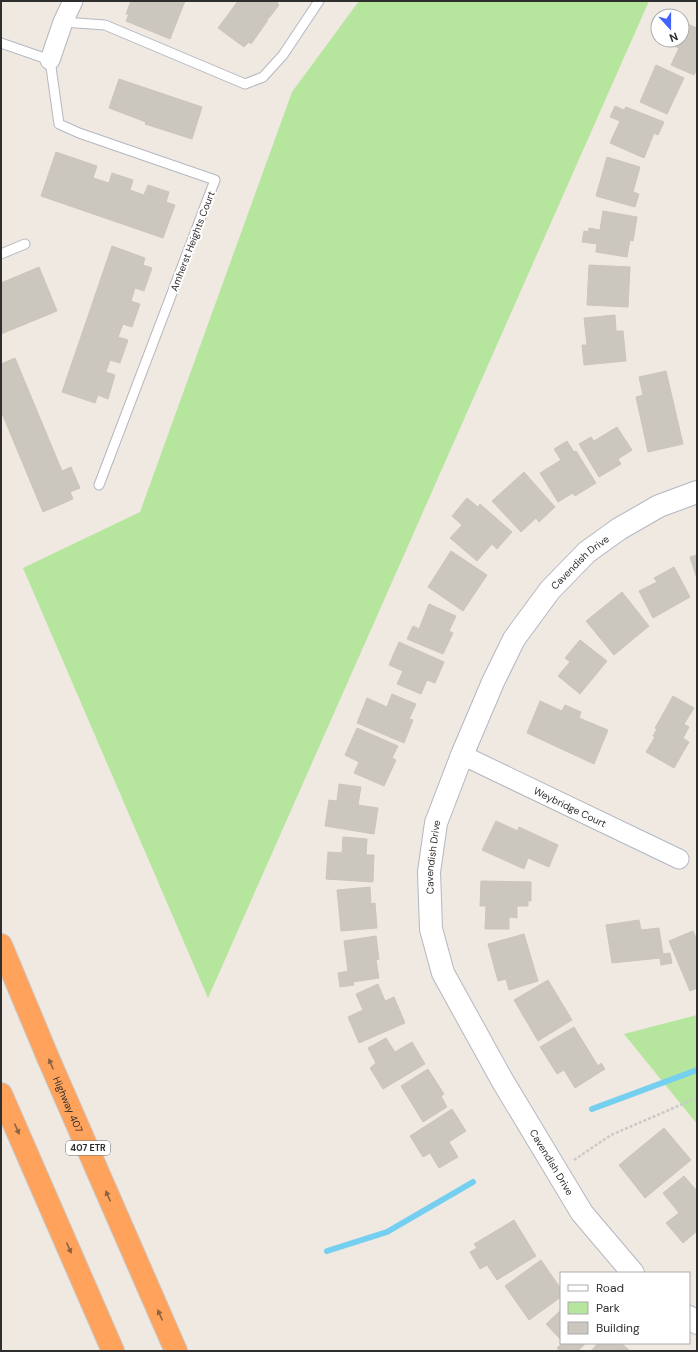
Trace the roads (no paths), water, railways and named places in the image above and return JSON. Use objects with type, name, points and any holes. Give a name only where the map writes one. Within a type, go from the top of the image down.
[{"type":"highway","name":"Highway 407","points":[[1,945],[52,1068],[176,1351]]},
{"type":"highway","points":[[1,1094],[113,1351]]},
{"type":"street","name":"Amherst Heights Court","points":[[50,60],[72,1]]},
{"type":"street","name":"Cavendish Drive","points":[[632,1272],[582,1213],[502,1080],[443,973],[431,929],[429,872],[436,823],[462,754],[493,682],[514,639],[550,590],[587,552],[619,529],[659,506],[697,492]]},
{"type":"street","name":"Weybridge Court","points":[[462,754],[679,859]]},
{"type":"lane","points":[[63,22],[105,26],[245,84],[263,77],[283,55],[319,1]]},
{"type":"lane","points":[[1,43],[50,60]]},
{"type":"lane","name":"Amherst Heights Court","points":[[50,60],[59,124],[79,133],[214,180],[99,485]]},
{"type":"lane","points":[[1,254],[25,244]]},
{"type":"waterway","points":[[592,1109],[697,1070]]},
{"type":"waterway","points":[[327,1251],[387,1232],[473,1182]]}]
